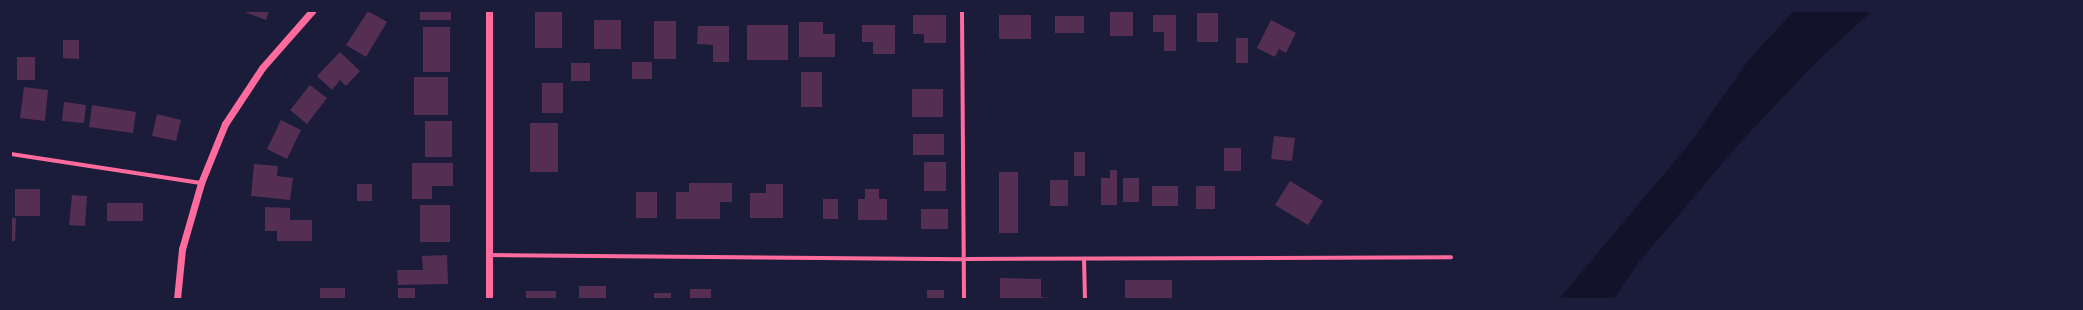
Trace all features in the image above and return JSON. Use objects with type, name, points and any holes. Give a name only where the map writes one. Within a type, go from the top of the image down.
[{"type":"street","points":[[177,299],[182,249],[201,183],[225,124],[262,68],[312,11]]},
{"type":"street","points":[[489,11],[489,299]]},
{"type":"street","points":[[962,11],[964,299]]},
{"type":"street","points":[[11,154],[201,183]]},
{"type":"street","points":[[489,254],[963,259],[1451,257]]},
{"type":"street","points":[[1084,259],[1085,299]]},
{"type":"shaded area","points":[[1794,11],[1872,11],[1816,62],[1737,146],[1638,263],[1614,299],[1559,299],[1690,143],[1751,57]]},
{"type":"building","points":[[242,11],[269,11],[266,20]]},
{"type":"building","points":[[368,11],[387,22],[366,57],[346,45]]},
{"type":"building","points":[[420,11],[451,11],[451,20],[420,20]]},
{"type":"building","points":[[535,11],[562,11],[562,48],[535,48]]},
{"type":"building","points":[[1110,12],[1133,12],[1133,36],[1110,36]]},
{"type":"building","points":[[1197,13],[1218,13],[1218,42],[1197,42]]},
{"type":"building","points":[[913,15],[946,15],[946,43],[924,43],[924,34],[913,34]]},
{"type":"building","points":[[999,15],[1031,15],[1031,39],[999,39]]},
{"type":"building","points":[[1153,15],[1176,15],[1176,51],[1164,51],[1164,32],[1153,32]]},
{"type":"building","points":[[1055,16],[1084,16],[1084,33],[1055,33]]},
{"type":"building","points":[[594,20],[621,20],[621,49],[594,49]]},
{"type":"building","points":[[1271,20],[1296,33],[1286,53],[1279,49],[1275,57],[1257,48]]},
{"type":"building","points":[[654,21],[676,21],[676,59],[654,59]]},
{"type":"building","points":[[799,22],[823,22],[823,34],[835,34],[835,57],[799,57]]},
{"type":"building","points":[[747,25],[788,25],[788,60],[747,60]]},
{"type":"building","points":[[862,25],[895,25],[895,54],[873,54],[873,42],[862,42]]},
{"type":"building","points":[[698,26],[729,26],[729,62],[713,62],[713,45],[697,44]]},
{"type":"building","points":[[423,27],[450,27],[450,72],[423,72]]},
{"type":"building","points":[[1236,38],[1248,38],[1248,63],[1236,63]]},
{"type":"building","points":[[63,40],[79,40],[79,59],[63,58]]},
{"type":"building","points":[[340,52],[360,71],[346,86],[340,80],[332,90],[317,76]]},
{"type":"building","points":[[17,57],[35,57],[35,80],[17,80]]},
{"type":"building","points":[[632,62],[652,62],[652,79],[632,79]]},
{"type":"building","points":[[571,63],[590,63],[590,81],[571,81]]},
{"type":"building","points":[[801,72],[822,72],[822,107],[801,107]]},
{"type":"building","points":[[414,77],[448,77],[448,115],[414,115]]},
{"type":"building","points":[[542,83],[563,83],[563,113],[542,113]]},
{"type":"building","points":[[310,85],[327,98],[307,124],[290,110]]},
{"type":"building","points":[[24,87],[48,90],[45,121],[20,118]]},
{"type":"building","points":[[912,89],[943,89],[943,117],[912,117]]},
{"type":"building","points":[[64,102],[86,105],[84,123],[62,121]]},
{"type":"building","points":[[92,105],[136,112],[133,133],[89,127]]},
{"type":"building","points":[[157,114],[181,120],[176,141],[152,136]]},
{"type":"building","points":[[281,120],[301,130],[287,159],[267,149]]},
{"type":"building","points":[[425,121],[452,121],[452,157],[425,157]]},
{"type":"building","points":[[530,123],[558,123],[558,172],[530,172]]},
{"type":"building","points":[[913,134],[944,134],[944,155],[913,155]]},
{"type":"building","points":[[1274,136],[1295,138],[1292,161],[1271,159]]},
{"type":"building","points":[[1224,148],[1241,148],[1241,171],[1224,171]]},
{"type":"building","points":[[1074,152],[1085,152],[1085,176],[1074,176]]},
{"type":"building","points":[[924,162],[946,162],[946,191],[924,191]]},
{"type":"building","points":[[412,163],[453,163],[453,186],[432,186],[432,199],[412,199]]},
{"type":"building","points":[[254,164],[278,166],[277,176],[293,178],[290,200],[251,196]]},
{"type":"building","points":[[1110,170],[1117,170],[1117,205],[1101,205],[1101,178],[1110,178]]},
{"type":"building","points":[[999,172],[1018,172],[1018,233],[999,233]]},
{"type":"building","points":[[1123,178],[1139,178],[1139,202],[1123,202]]},
{"type":"building","points":[[1050,180],[1068,180],[1068,206],[1050,206]]},
{"type":"building","points":[[1290,181],[1323,201],[1308,225],[1275,205]]},
{"type":"building","points":[[689,183],[732,183],[732,202],[720,202],[720,219],[676,219],[676,192],[689,192]]},
{"type":"building","points":[[357,184],[372,184],[372,201],[357,201]]},
{"type":"building","points":[[766,184],[783,184],[783,218],[750,218],[750,193],[766,193]]},
{"type":"building","points":[[1152,186],[1178,186],[1178,206],[1152,206]]},
{"type":"building","points":[[1196,186],[1215,186],[1215,209],[1196,209]]},
{"type":"building","points":[[15,189],[40,189],[40,216],[15,216]]},
{"type":"building","points":[[865,189],[879,189],[879,199],[887,199],[887,220],[858,220],[858,199],[865,199]]},
{"type":"building","points":[[636,192],[657,192],[657,218],[636,218]]},
{"type":"building","points":[[72,195],[87,196],[85,226],[69,225]]},
{"type":"building","points":[[823,199],[838,199],[838,219],[823,219]]},
{"type":"building","points":[[107,203],[143,203],[143,221],[107,221]]},
{"type":"building","points":[[420,205],[450,205],[450,242],[420,242]]},
{"type":"building","points":[[265,207],[290,208],[290,220],[312,220],[312,241],[277,241],[277,231],[265,231]]},
{"type":"building","points":[[921,209],[948,209],[948,229],[921,229]]},
{"type":"building","points":[[11,218],[16,218],[15,241],[11,241]]},
{"type":"building","points":[[447,255],[448,284],[398,285],[397,270],[423,270],[422,256]]},
{"type":"building","points":[[1000,278],[1041,279],[1041,297],[1061,299],[1000,299]]},
{"type":"building","points":[[1125,280],[1172,280],[1172,299],[1125,299]]},
{"type":"building","points":[[579,286],[606,286],[606,299],[579,299]]},
{"type":"building","points":[[320,288],[345,288],[345,299],[320,299]]},
{"type":"building","points":[[398,288],[415,288],[415,299],[398,299]]},
{"type":"building","points":[[690,289],[711,289],[711,299],[690,299]]},
{"type":"building","points":[[927,290],[944,290],[944,299],[927,299]]},
{"type":"building","points":[[526,291],[556,291],[556,299],[526,299]]},
{"type":"building","points":[[654,293],[671,293],[671,299],[654,299]]}]
